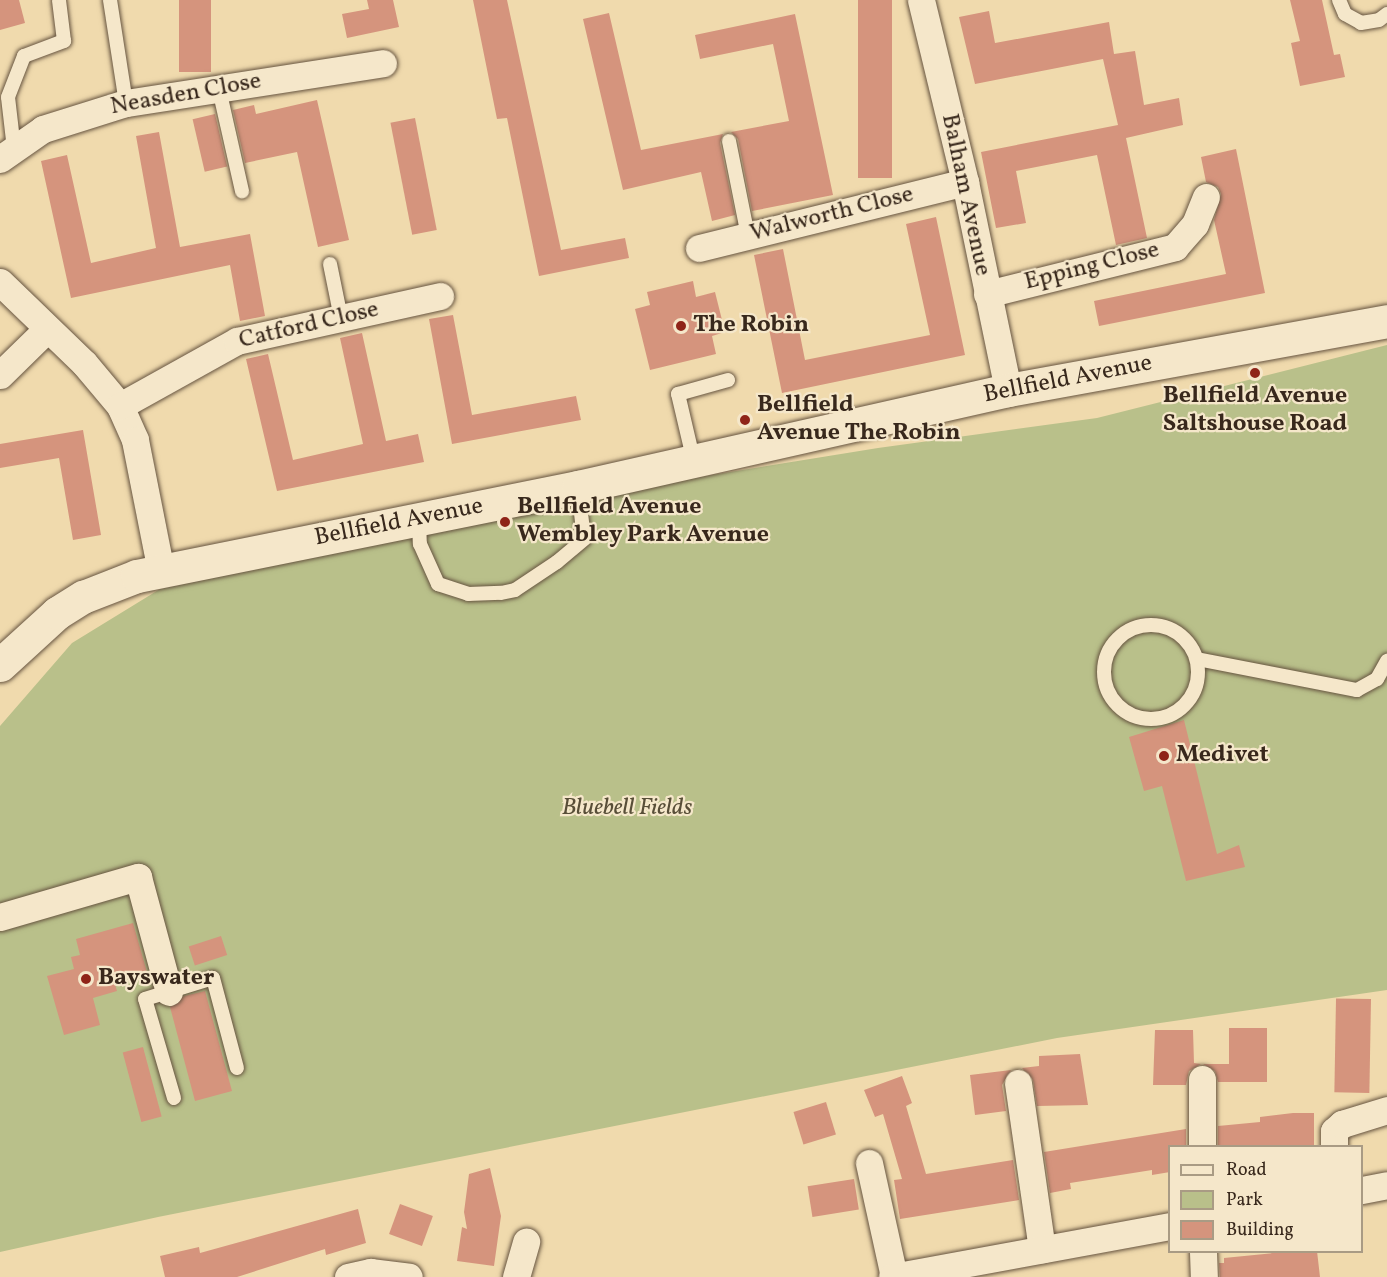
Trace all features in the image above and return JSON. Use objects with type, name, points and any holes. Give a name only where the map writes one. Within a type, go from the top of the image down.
[{"type":"street","name":"Balham Avenue","points":[[921,0],[965,182],[1008,390]]},
{"type":"street","name":"Neasden Close","points":[[7,154],[43,129],[126,103],[382,63]]},
{"type":"street","name":"Walworth Close","points":[[699,248],[965,182]]},
{"type":"street","name":"Epping Close","points":[[987,294],[1175,247],[1195,224],[1206,197]]},
{"type":"street","points":[[0,282],[84,363],[120,406],[135,440],[162,571]]},
{"type":"street","name":"Catford Close","points":[[120,406],[237,341],[440,296]]},
{"type":"street","name":"Bellfield Avenue","points":[[0,665],[57,613],[83,597],[162,571],[578,487],[1008,390],[1387,321]]},
{"type":"street","points":[[0,375],[47,329]]},
{"type":"street","points":[[0,917],[138,877],[169,992]]},
{"type":"street","points":[[1202,1079],[1202,1145]]},
{"type":"street","points":[[1018,1083],[1042,1249]]},
{"type":"street","points":[[1334,1145],[1334,1131],[1342,1124],[1387,1110]]},
{"type":"street","points":[[869,1163],[893,1277],[1168,1226]]},
{"type":"street","points":[[1363,1190],[1387,1185]]},
{"type":"street","points":[[516,1277],[526,1241]]},
{"type":"street","points":[[1203,1253],[1204,1277]]},
{"type":"street","points":[[348,1277],[370,1272],[409,1277]]},
{"type":"lane","points":[[7,154],[8,96],[24,56],[64,41],[59,0]]},
{"type":"lane","points":[[110,0],[126,103]]},
{"type":"lane","points":[[1339,0],[1345,14],[1361,23],[1379,20],[1387,14]]},
{"type":"lane","points":[[219,89],[242,191]]},
{"type":"lane","points":[[729,141],[748,236]]},
{"type":"lane","points":[[330,264],[341,318]]},
{"type":"lane","points":[[694,462],[678,394],[728,380]]},
{"type":"lane","points":[[419,520],[420,544],[438,584],[468,594],[501,593],[515,590],[557,562],[584,538],[578,487]]},
{"type":"lane","points":[[1197,659],[1198,674],[1187,702],[1162,718],[1147,719],[1120,707],[1105,680],[1110,649],[1120,637],[1141,626],[1164,627],[1179,634],[1197,659],[1357,690],[1377,679],[1387,661]]},
{"type":"lane","points":[[174,1098],[145,999],[213,978],[237,1068]]},
{"type":"green space","name":"Bluebell Fields","points":[[1387,345],[1387,990],[1057,1038],[158,1217],[0,1252],[0,726],[72,643],[160,589],[668,482],[878,448],[1097,418]]},
{"type":"building","points":[[0,0],[19,0],[25,23],[0,30]]},
{"type":"building","points":[[179,0],[211,0],[211,72],[179,72]]},
{"type":"building","points":[[367,0],[393,0],[399,27],[347,38],[342,14],[369,9]]},
{"type":"building","points":[[473,0],[507,0],[561,250],[625,238],[629,258],[539,276],[507,118],[497,119]]},
{"type":"building","points":[[858,0],[892,0],[892,178],[858,178]]},
{"type":"building","points":[[1290,0],[1322,0],[1334,55],[1340,54],[1345,77],[1300,86],[1291,43],[1300,41]]},
{"type":"building","points":[[989,11],[995,43],[1109,22],[1114,54],[1135,51],[1144,105],[1179,98],[1183,125],[1126,138],[1147,238],[1116,245],[1097,155],[1016,171],[1026,223],[996,228],[981,152],[1118,125],[1103,59],[975,84],[959,17]]},
{"type":"building","points":[[609,13],[641,150],[723,134],[720,143],[735,215],[712,221],[701,172],[623,190],[583,19]]},
{"type":"building","points":[[795,14],[833,195],[752,211],[738,139],[731,132],[789,121],[773,44],[700,59],[695,35]]},
{"type":"building","points":[[317,100],[349,240],[318,247],[297,152],[245,163],[233,110],[254,105],[256,114]]},
{"type":"building","points":[[215,114],[227,167],[205,172],[193,119]]},
{"type":"building","points":[[415,118],[437,230],[412,235],[390,123]]},
{"type":"building","points":[[159,132],[180,247],[250,234],[265,316],[240,321],[230,265],[71,298],[41,161],[67,155],[91,263],[156,248],[136,136]]},
{"type":"building","points":[[1236,149],[1265,293],[1099,326],[1094,301],[1226,274],[1214,220],[1221,194],[1218,187],[1206,182],[1201,157]]},
{"type":"building","points":[[936,217],[965,355],[782,393],[754,255],[783,249],[805,360],[930,335],[906,224]]},
{"type":"building","points":[[693,281],[696,297],[715,292],[725,332],[712,336],[716,354],[650,370],[635,309],[650,305],[647,292]]},
{"type":"building","points":[[453,315],[472,415],[576,396],[581,420],[452,444],[429,319]]},
{"type":"building","points":[[362,333],[386,441],[418,434],[424,462],[277,491],[246,359],[268,354],[293,460],[363,444],[340,338]]},
{"type":"building","points":[[83,430],[101,535],[73,540],[59,458],[0,468],[0,444]]},
{"type":"building","points":[[1184,720],[1217,854],[1239,845],[1245,867],[1186,881],[1162,786],[1144,791],[1129,737]]},
{"type":"building","name":"Bayswater","points":[[133,923],[147,972],[114,981],[117,991],[93,998],[100,1025],[64,1035],[47,976],[74,969],[71,957],[80,955],[76,939]]},
{"type":"building","points":[[221,936],[227,955],[195,966],[189,947]]},
{"type":"building","points":[[205,991],[232,1091],[195,1101],[170,1007],[184,996]]},
{"type":"building","points":[[1336,998],[1371,999],[1369,1093],[1334,1092]]},
{"type":"building","points":[[1229,1028],[1267,1028],[1267,1082],[1218,1082],[1215,1071],[1203,1064],[1229,1064]]},
{"type":"building","points":[[1155,1030],[1193,1030],[1194,1063],[1201,1064],[1189,1071],[1186,1085],[1153,1085]]},
{"type":"building","points":[[143,1047],[162,1117],[141,1122],[123,1052]]},
{"type":"building","points":[[1080,1054],[1088,1105],[1037,1106],[1033,1080],[1022,1068],[1039,1066],[1039,1056]]},
{"type":"building","points":[[1011,1070],[1002,1085],[1006,1111],[975,1115],[970,1075]]},
{"type":"building","points":[[902,1076],[912,1103],[906,1106],[926,1174],[1013,1160],[1019,1200],[900,1219],[894,1180],[902,1179],[883,1114],[875,1117],[864,1090]]},
{"type":"building","points":[[826,1102],[836,1135],[803,1144],[793,1112]]},
{"type":"building","points":[[1314,1113],[1314,1145],[1218,1145],[1218,1126],[1260,1122],[1260,1117]]},
{"type":"building","points":[[1186,1129],[1186,1145],[1168,1145],[1168,1172],[1152,1175],[1152,1170],[1070,1183],[1071,1189],[1050,1193],[1044,1152]]},
{"type":"building","points":[[490,1168],[501,1216],[494,1266],[457,1261],[462,1227],[467,1229],[464,1212],[469,1174]]},
{"type":"building","points":[[854,1179],[859,1210],[812,1217],[808,1186]]},
{"type":"building","points":[[400,1204],[433,1216],[422,1246],[389,1234]]},
{"type":"building","points":[[358,1209],[366,1243],[326,1255],[325,1249],[237,1277],[165,1277],[160,1256],[199,1247],[200,1253]]},
{"type":"building","points":[[1273,1253],[1317,1253],[1320,1277],[1220,1277],[1219,1263],[1224,1263],[1224,1258]]},
{"type":"place","name":"The Robin","points":[[681,326]]},
{"type":"place","name":"Bellfield Avenue Saltshouse Road","points":[[1255,373]]},
{"type":"place","name":"Bellfield Avenue The Robin","points":[[745,420]]},
{"type":"place","name":"Bellfield Avenue Wembley Park Avenue","points":[[505,522]]},
{"type":"place","name":"Medivet","points":[[1164,756]]},
{"type":"place","name":"Bayswater","points":[[86,979]]}]
